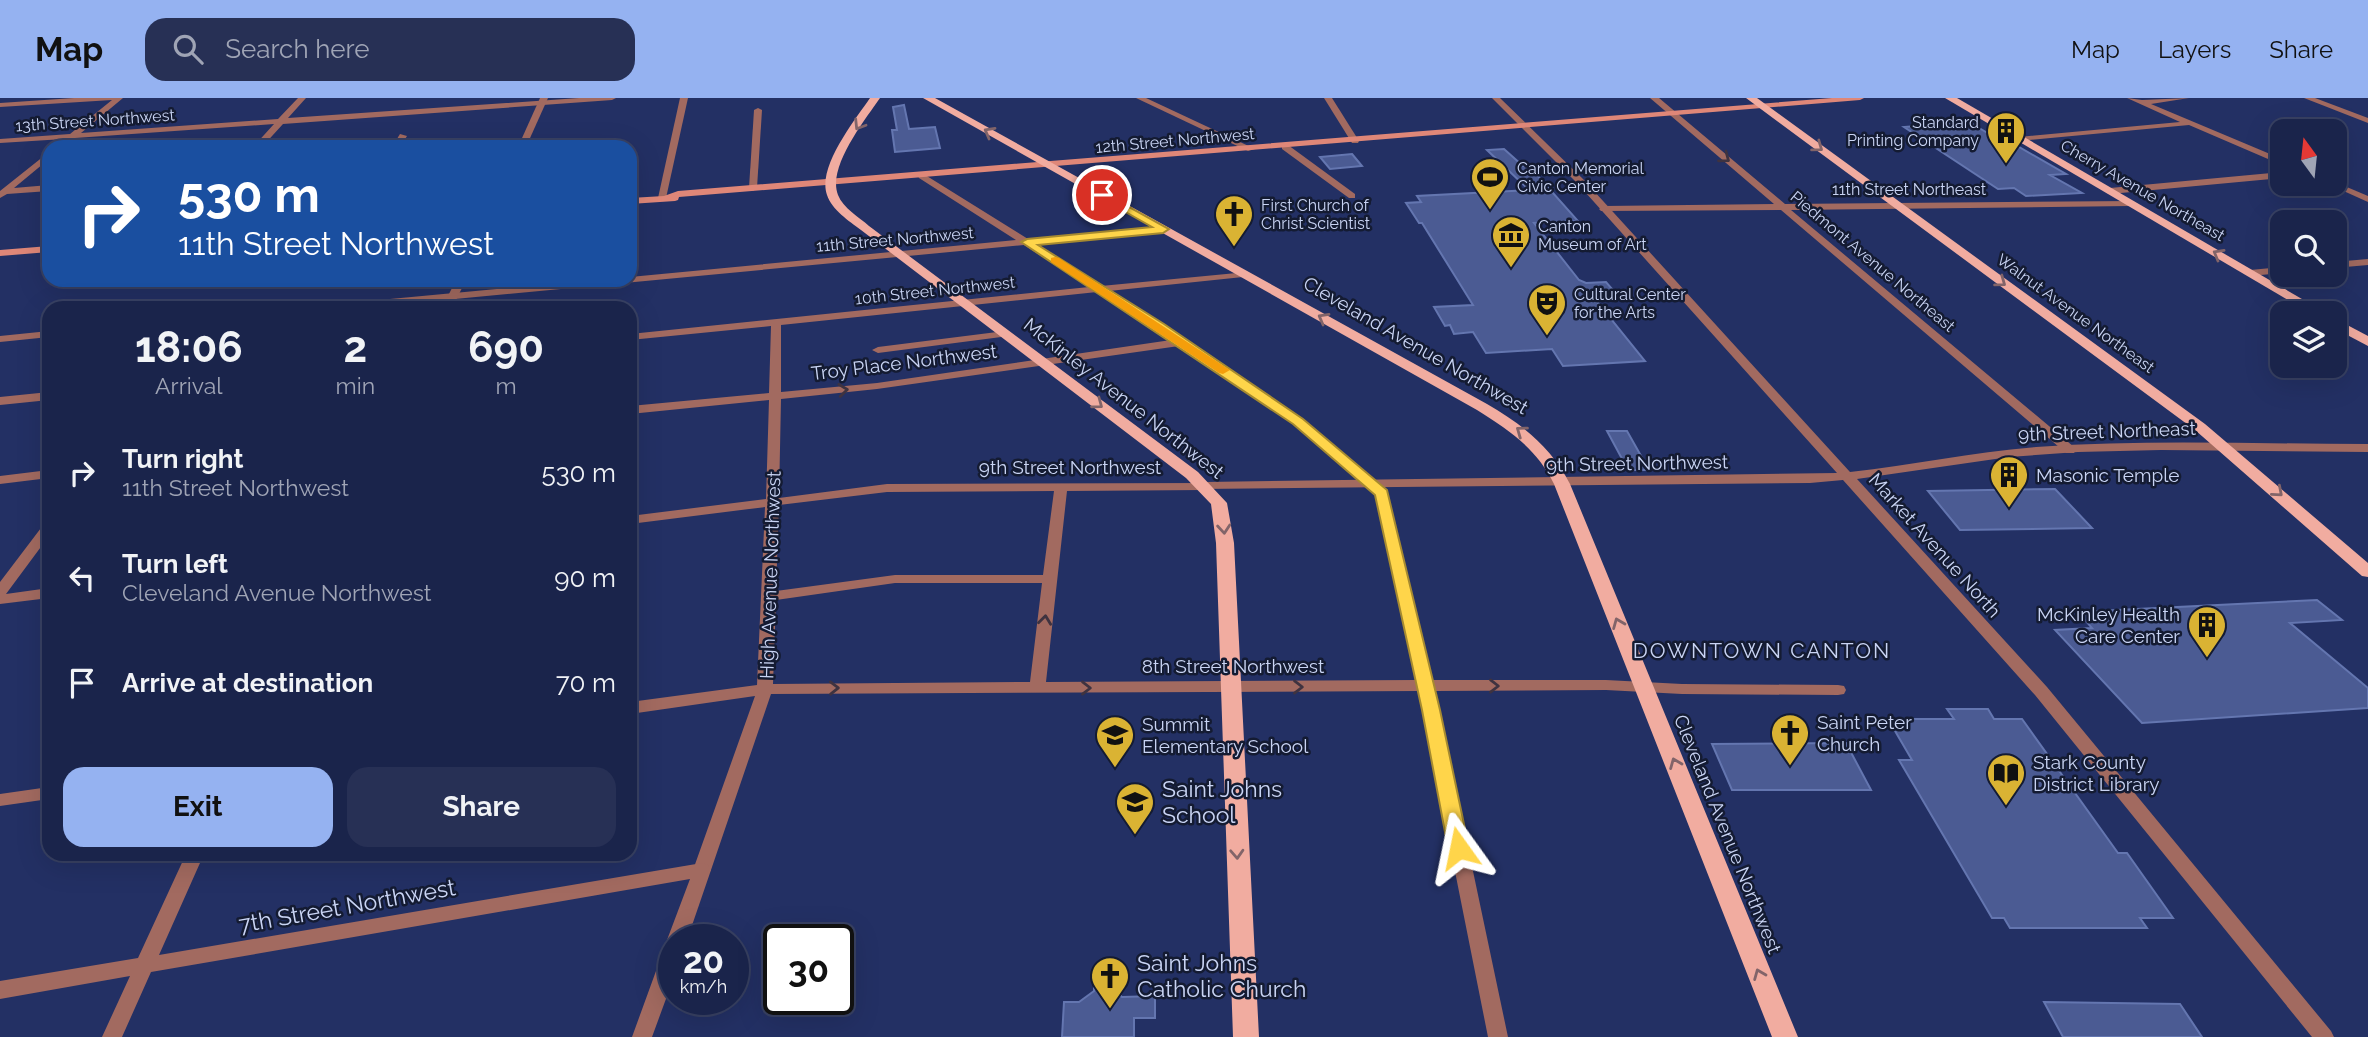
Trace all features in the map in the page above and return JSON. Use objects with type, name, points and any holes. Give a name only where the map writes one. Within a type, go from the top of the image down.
[{"type":"main road","points":[[829,184],[832,171],[875,98]]},
{"type":"main road","name":"Cleveland Avenue Northwest","points":[[929,98],[1511,424],[1542,450],[1562,484],[1785,1037]]},
{"type":"main road","name":"Walnut Avenue Northeast","points":[[1751,98],[2226,448],[2368,572]]},
{"type":"main road","name":"12th Street Northwest","points":[[665,198],[678,194],[829,184],[1860,98]]},
{"type":"main road","name":"Cherry Avenue Northeast","points":[[1950,98],[2298,301]]},
{"type":"main road","name":"12th Street Northwest","points":[[637,200],[799,189],[829,184]]},
{"type":"main road","name":"McKinley Avenue Northwest","points":[[829,184],[834,198],[844,210],[1205,486],[1219,503],[1223,516],[1246,1037]]},
{"type":"main road","points":[[0,253],[42,250]]},
{"type":"main road","points":[[2347,330],[2368,342]]},
{"type":"street","points":[[0,106],[110,98]]},
{"type":"street","points":[[68,140],[120,98]]},
{"type":"street","points":[[263,140],[302,98]]},
{"type":"street","points":[[420,112],[429,98]]},
{"type":"street","name":"13th Street Northwest","points":[[0,141],[612,98]]},
{"type":"street","points":[[665,198],[684,98]]},
{"type":"street","points":[[1140,98],[1251,149]]},
{"type":"street","points":[[1328,98],[1355,141]]},
{"type":"street","name":"Market Avenue North","points":[[1496,98],[1604,209],[2054,706],[2324,1037]]},
{"type":"street","name":"Piedmont Avenue Northeast","points":[[1654,98],[2070,450]]},
{"type":"street","points":[[2131,98],[2270,157]]},
{"type":"street","points":[[2140,102],[2185,98]]},
{"type":"street","points":[[2308,98],[2368,121]]},
{"type":"street","points":[[525,140],[543,101]]},
{"type":"street","points":[[753,188],[758,110]]},
{"type":"street","points":[[2019,139],[2190,123]]},
{"type":"street","points":[[400,140],[403,136]]},
{"type":"street","points":[[1285,146],[1352,196]]},
{"type":"street","points":[[2,193],[42,161]]},
{"type":"street","points":[[922,176],[1182,342],[1298,422],[1373,484],[1385,499],[1497,1037]]},
{"type":"street","points":[[2110,191],[2270,176]]},
{"type":"street","points":[[2,193],[42,189]]},
{"type":"street","points":[[2347,190],[2368,199]]},
{"type":"street","name":"11th Street Northeast","points":[[1604,209],[2130,203]]},
{"type":"street","name":"11th Street Northwest","points":[[637,279],[1163,229]]},
{"type":"street","points":[[2347,264],[2368,262]]},
{"type":"street","points":[[2250,273],[2270,271]]},
{"type":"street","name":"10th Street Northwest","points":[[637,336],[1244,274]]},
{"type":"street","points":[[450,301],[458,287]]},
{"type":"street","name":"11th Street Northwest","points":[[400,301],[551,287]]},
{"type":"street","name":"High Avenue Northwest","points":[[683,924],[765,689],[776,322]]},
{"type":"street","points":[[878,350],[1005,334]]},
{"type":"street","points":[[0,339],[42,335]]},
{"type":"street","name":"Troy Place Northwest","points":[[637,409],[877,387],[1182,342]]},
{"type":"street","points":[[0,401],[42,397]]},
{"type":"street","name":"9th Street Northeast","points":[[1848,477],[1978,456],[2070,450],[2368,448]]},
{"type":"street","points":[[0,480],[42,475]]},
{"type":"street","name":"9th Street Northwest","points":[[637,519],[887,488],[1562,484],[1848,477]]},
{"type":"street","points":[[1037,688],[1061,486]]},
{"type":"street","points":[[0,592],[42,536]]},
{"type":"street","points":[[769,596],[895,579],[1050,579]]},
{"type":"street","points":[[0,599],[42,594]]},
{"type":"street","name":"8th Street Northwest","points":[[637,707],[765,689],[1644,686],[1838,690]]},
{"type":"street","points":[[0,800],[42,794]]},
{"type":"street","points":[[112,1037],[192,861]]},
{"type":"street","name":"7th Street Northwest","points":[[0,990],[702,870]]},
{"type":"street","points":[[642,1037],[658,993]]},
{"type":"building","points":[[904,105],[909,129],[935,127],[940,148],[895,152],[892,130],[897,130],[893,107]]},
{"type":"building","name":"Standard Printing Company","points":[[1969,122],[1991,135],[2000,136],[2066,174],[2050,175],[2082,193],[2026,196],[2014,188],[1998,189],[1904,127]]},
{"type":"building","points":[[1504,149],[1523,166],[1529,166],[1578,221],[1534,223],[1579,280],[1586,283],[1606,282],[1619,297],[1594,298],[1645,361],[1563,366],[1552,349],[1486,353],[1473,332],[1454,334],[1450,325],[1445,326],[1434,307],[1473,305],[1422,223],[1419,223],[1406,203],[1421,202],[1417,196],[1529,190],[1487,150]]},
{"type":"building","points":[[1352,154],[1362,166],[1330,169],[1320,157]]},
{"type":"building","points":[[1607,431],[1627,431],[1649,470],[1628,470]]},
{"type":"building","name":"Masonic Temple","points":[[2055,489],[2092,528],[1960,530],[1928,491]]},
{"type":"building","name":"McKinley Health Care Center","points":[[2317,600],[2342,620],[2290,623],[2368,688],[2368,708],[2142,723],[2055,630],[2092,628],[2078,612]]},
{"type":"building","name":"Stark County District Library","points":[[1947,709],[1988,709],[1994,719],[2022,719],[2118,853],[2127,853],[2173,918],[2140,918],[2147,928],[2010,928],[2004,918],[1992,918],[1899,760],[1912,760],[1888,719],[1954,719]]},
{"type":"building","name":"Saint Peter Church","points":[[1846,743],[1871,790],[1732,790],[1712,744]]},
{"type":"building","name":"Saint Johns Catholic Church","points":[[1110,981],[1111,987],[1122,997],[1155,996],[1155,1018],[1134,1018],[1134,1037],[1062,1037],[1064,1002],[1079,1002],[1094,991],[1094,983]]},
{"type":"building","points":[[2044,1002],[2180,1004],[2202,1037],[2063,1037]]},
{"type":"slow traffic","points":[[1055,260],[1223,370]]},
{"type":"place","name":"Standard Printing Company","points":[[2006,165]]},
{"type":"place","name":"Canton Memorial Civic Center","points":[[1490,211]]},
{"type":"place","name":"First Church of Christ Scientist","points":[[1234,248]]},
{"type":"place","name":"Canton Museum of Art","points":[[1511,269]]},
{"type":"place","name":"Cultural Center for the Arts","points":[[1547,337]]},
{"type":"place","name":"Masonic Temple","points":[[2009,509]]},
{"type":"place","name":"McKinley Health Care Center","points":[[2207,659]]},
{"type":"place","name":"Saint Peter Church","points":[[1790,767]]},
{"type":"place","name":"Summit Elementary School","points":[[1115,769]]},
{"type":"place","name":"Stark County District Library","points":[[2006,807]]},
{"type":"place","name":"Saint Johns School","points":[[1135,836]]},
{"type":"place","name":"Saint Johns Catholic Church","points":[[1110,1010]]},
{"type":"district","name":"DOWNTOWN CANTON","points":[[1762,651]]},
{"type":"route","points":[[1102,195],[1163,229],[1027,242],[1159,327],[1298,422],[1342,456],[1382,493],[1459,848]]}]
